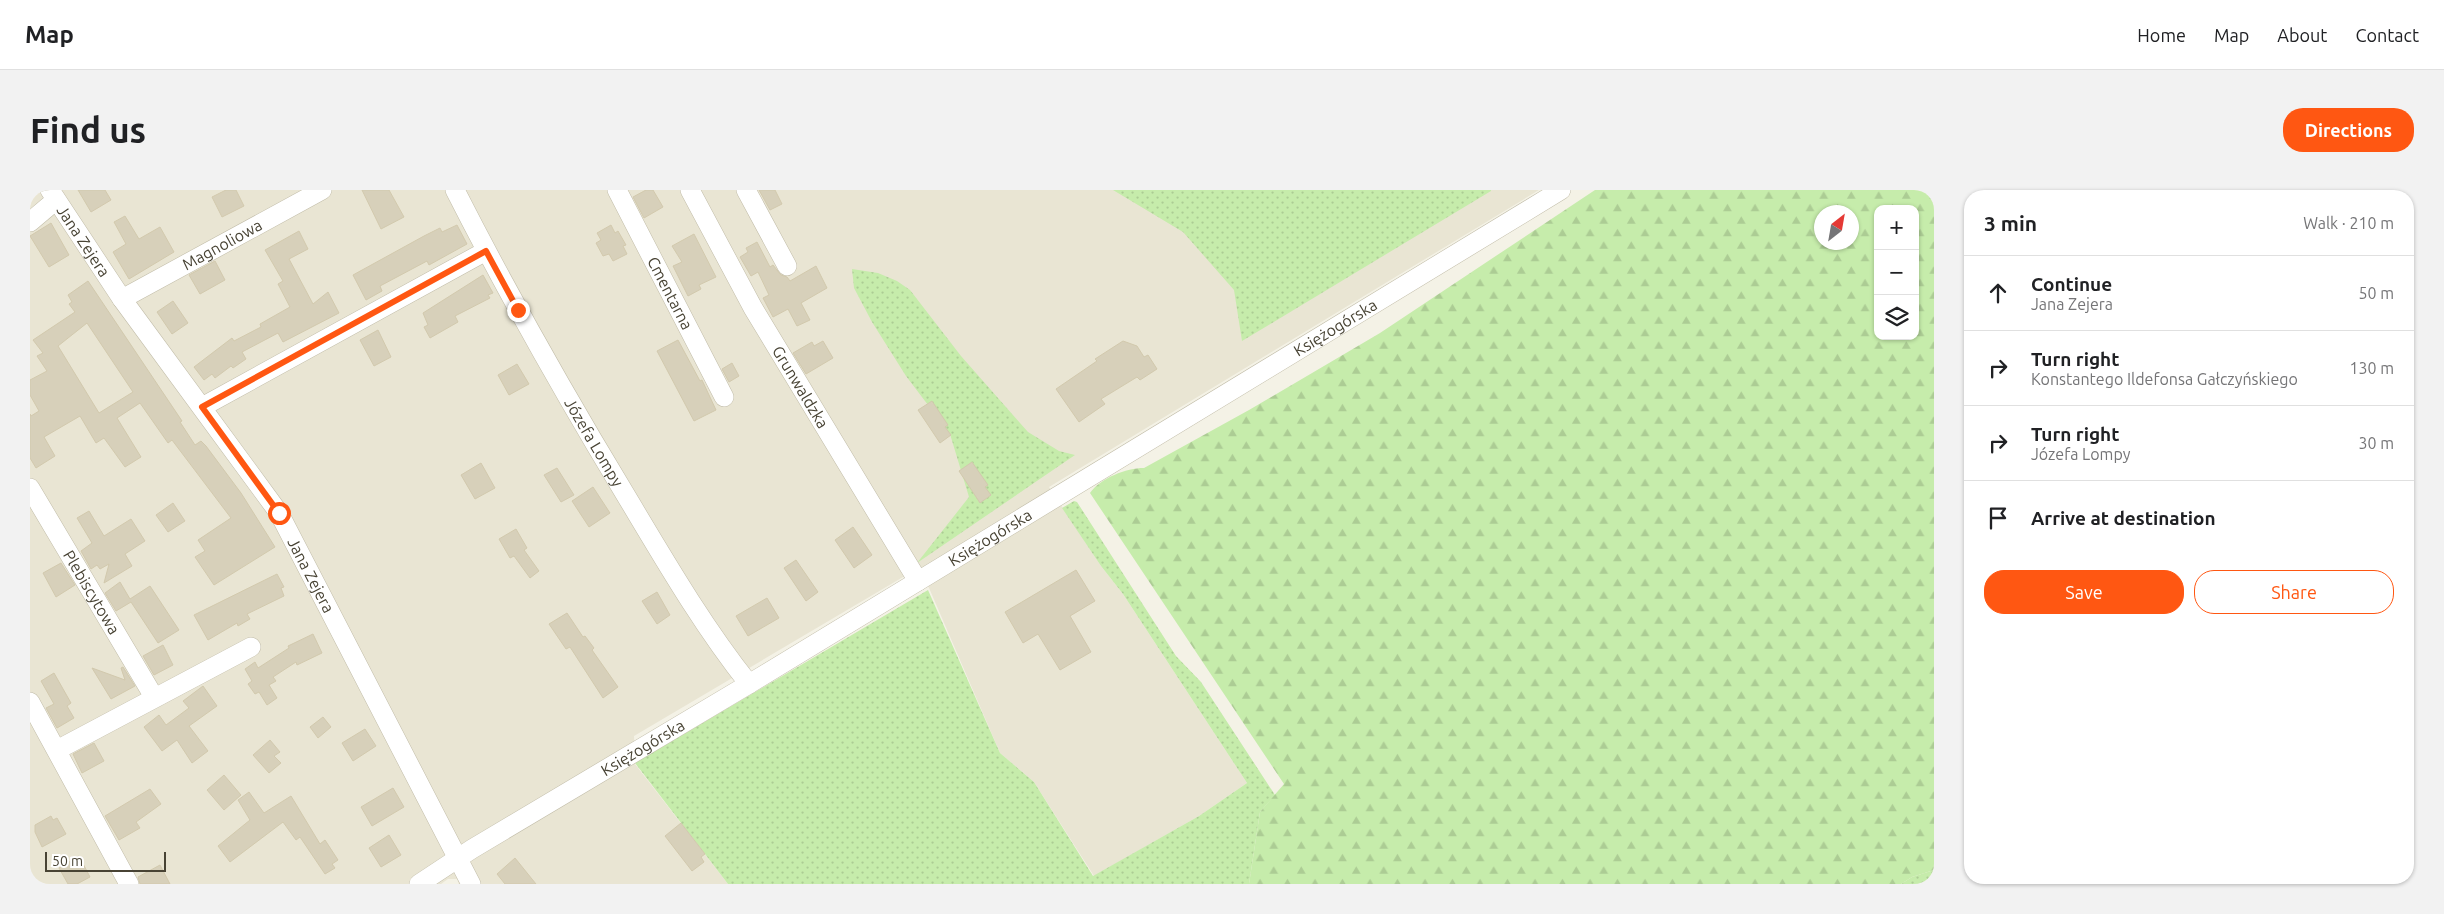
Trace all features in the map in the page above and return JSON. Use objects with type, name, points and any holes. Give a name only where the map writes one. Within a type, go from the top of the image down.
[{"type":"street","name":"Magnoliowa","points":[[122,299],[322,190]]},
{"type":"street","name":"Józefa Lompy","points":[[455,190],[486,251],[568,400],[660,552],[749,684]]},
{"type":"street","name":"Cmentarna","points":[[617,190],[724,397]]},
{"type":"street","name":"Grunwaldzka","points":[[690,190],[752,308],[918,581]]},
{"type":"street","points":[[746,190],[787,266]]},
{"type":"street","name":"Księżogórska","points":[[419,884],[457,859],[749,684],[1561,190]]},
{"type":"street","name":"Jana Zejera","points":[[53,195],[122,299],[279,513],[471,884]]},
{"type":"street","points":[[30,222],[53,195]]},
{"type":"street","points":[[202,407],[486,251]]},
{"type":"street","name":"Plebiscytowa","points":[[30,488],[154,697]]},
{"type":"street","points":[[58,750],[154,697],[251,647]]},
{"type":"street","points":[[30,702],[58,750],[129,884]]},
{"type":"shaded area","points":[[30,190],[1539,190],[1049,487],[1101,566],[1123,594],[1247,783],[1199,816],[1094,876],[1034,782],[1000,753],[920,567],[634,736],[635,764],[728,884],[459,884],[457,879],[448,879],[441,884],[30,884]]},
{"type":"green space","points":[[1113,190],[1491,191],[1242,341],[1234,290],[1183,232]]},
{"type":"green space","points":[[1595,190],[1934,190],[1934,870],[1912,877],[1901,884],[1249,884],[1260,812],[1284,784],[1090,493],[1107,478],[1122,472],[1144,468],[1249,410],[1380,333]]},
{"type":"green space","points":[[852,269],[878,273],[897,281],[910,290],[961,356],[1028,432],[1059,451],[1075,455],[917,563],[969,497],[950,434],[906,376],[872,322],[854,288]]},
{"type":"green space","points":[[1074,501],[1077,502],[1176,656],[1201,682],[1275,795],[1260,812],[1249,884],[728,884],[635,763],[928,590],[1000,753],[1034,782],[1093,876],[1199,816],[1247,783],[1123,594],[1101,566],[1062,508]]},
{"type":"green space","points":[[1934,870],[1934,884],[1901,884],[1912,877]]},
{"type":"building","points":[[78,190],[105,190],[111,200],[91,212]]},
{"type":"building","points":[[226,190],[236,190],[244,206],[222,217],[212,197]]},
{"type":"building","points":[[362,190],[389,190],[404,217],[381,229]]},
{"type":"building","points":[[646,190],[653,190],[663,207],[644,218],[633,197]]},
{"type":"building","points":[[759,190],[775,190],[782,204],[770,210]]},
{"type":"building","points":[[125,216],[139,239],[160,227],[174,252],[129,279],[113,252],[126,244],[114,222]]},
{"type":"building","points":[[51,223],[69,255],[49,267],[30,236]]},
{"type":"building","points":[[457,225],[467,244],[429,265],[427,261],[380,286],[382,291],[366,300],[353,275],[440,228],[442,232]]},
{"type":"building","points":[[611,225],[615,233],[618,231],[626,245],[623,246],[627,254],[613,261],[609,254],[603,256],[596,243],[601,240],[597,233]]},
{"type":"building","points":[[299,231],[308,249],[289,259],[313,304],[328,292],[339,313],[283,342],[278,333],[242,352],[246,359],[233,368],[231,366],[215,378],[212,374],[204,380],[194,367],[232,338],[234,341],[261,327],[260,324],[290,307],[278,284],[283,281],[265,250]]},
{"type":"building","points":[[694,234],[716,277],[699,285],[701,289],[688,296],[673,266],[682,262],[672,246]]},
{"type":"building","points":[[757,242],[770,267],[773,265],[781,275],[787,277],[790,281],[816,266],[827,288],[801,303],[810,320],[797,326],[788,309],[773,317],[763,298],[769,295],[758,272],[751,276],[740,257],[748,252],[746,248]]},
{"type":"building","points":[[215,261],[225,280],[200,294],[189,275]]},
{"type":"building","points":[[483,275],[493,293],[488,295],[490,298],[455,316],[458,322],[430,338],[424,327],[428,325],[423,313]]},
{"type":"building","points":[[88,281],[182,421],[180,422],[195,445],[201,441],[206,446],[241,493],[275,547],[214,585],[195,557],[205,551],[198,540],[231,518],[172,440],[168,443],[140,403],[117,418],[141,457],[125,467],[104,438],[96,443],[80,416],[44,437],[55,456],[36,468],[30,458],[30,414],[31,416],[39,411],[30,395],[30,380],[47,371],[37,356],[43,353],[33,340],[75,312],[69,304],[72,302],[68,295]],"holes":[[[87,323],[133,392],[99,413],[58,346]]]},
{"type":"building","points":[[173,301],[188,323],[172,334],[157,312]]},
{"type":"building","points":[[378,330],[391,357],[374,366],[360,340]]},
{"type":"building","points":[[678,340],[700,381],[702,380],[716,410],[694,421],[657,351]]},
{"type":"building","points":[[823,341],[833,358],[806,374],[793,353],[812,342],[814,346]]},
{"type":"building","points":[[1123,341],[1137,346],[1144,357],[1148,355],[1157,369],[1140,380],[1137,377],[1101,399],[1105,404],[1079,422],[1056,389],[1097,361],[1095,359]]},
{"type":"building","points":[[732,363],[739,376],[729,382],[722,369]]},
{"type":"building","points":[[517,364],[529,384],[509,395],[498,375]]},
{"type":"building","points":[[932,401],[948,425],[945,427],[951,435],[940,443],[918,410]]},
{"type":"building","points":[[972,462],[988,485],[985,487],[991,495],[980,503],[959,471]]},
{"type":"building","points":[[481,463],[495,488],[475,499],[461,475]]},
{"type":"building","points":[[557,468],[574,495],[561,502],[544,475]]},
{"type":"building","points":[[593,487],[610,513],[589,527],[572,501]]},
{"type":"building","points":[[173,503],[185,521],[168,532],[156,515]]},
{"type":"building","points":[[89,511],[104,536],[131,519],[145,541],[125,554],[132,566],[104,583],[109,564],[100,569],[97,565],[91,569],[81,551],[92,543],[77,518]]},
{"type":"building","points":[[853,527],[872,555],[854,568],[835,540]]},
{"type":"building","points":[[516,529],[527,548],[524,550],[539,571],[530,578],[514,556],[510,558],[499,539]]},
{"type":"building","points":[[796,560],[818,592],[806,601],[784,568]]},
{"type":"building","points":[[61,563],[75,585],[56,597],[43,573]]},
{"type":"building","points":[[1076,570],[1095,601],[1070,616],[1091,652],[1060,670],[1038,634],[1023,643],[1005,612]]},
{"type":"building","points":[[277,574],[284,587],[281,588],[284,596],[247,614],[250,619],[238,626],[237,623],[208,640],[194,615]]},
{"type":"building","points":[[120,582],[130,599],[150,586],[179,630],[158,643],[131,602],[116,611],[105,593]]},
{"type":"building","points":[[657,592],[670,615],[657,624],[642,601]]},
{"type":"building","points":[[767,598],[779,618],[748,636],[736,616]]},
{"type":"building","points":[[567,613],[583,637],[585,636],[594,648],[592,650],[618,687],[603,698],[570,647],[566,649],[549,624]]},
{"type":"building","points":[[313,634],[322,653],[297,665],[296,662],[273,677],[276,681],[269,685],[277,698],[267,705],[259,692],[255,694],[248,684],[252,681],[245,669],[255,662],[258,668],[289,648],[288,646]]},
{"type":"building","points":[[163,645],[173,665],[154,675],[143,656]]},
{"type":"building","points":[[123,667],[135,686],[111,699],[92,668],[125,680],[121,668]]},
{"type":"building","points":[[54,673],[71,703],[67,706],[74,718],[57,728],[46,708],[54,704],[41,681]]},
{"type":"building","points":[[203,686],[217,706],[189,726],[208,751],[192,763],[177,740],[162,751],[144,727],[159,715],[166,725],[189,708],[183,701]]},
{"type":"building","points":[[323,717],[331,727],[318,738],[310,727]]},
{"type":"building","points":[[365,729],[376,746],[353,761],[342,743]]},
{"type":"building","points":[[270,740],[280,752],[274,756],[281,763],[269,773],[253,755]]},
{"type":"building","points":[[94,743],[104,761],[82,773],[73,754]]},
{"type":"building","points":[[224,775],[241,795],[224,810],[207,790]]},
{"type":"building","points":[[393,788],[404,807],[372,826],[361,807]]},
{"type":"building","points":[[150,789],[161,804],[136,822],[140,828],[119,840],[105,816]]},
{"type":"building","points":[[249,792],[264,813],[291,796],[320,844],[325,840],[338,860],[332,864],[335,868],[325,874],[300,837],[296,840],[283,822],[230,862],[218,846],[250,820],[238,800]]},
{"type":"building","points":[[51,816],[53,820],[57,818],[66,834],[42,847],[35,832],[35,825]]},
{"type":"building","points":[[681,823],[705,854],[701,857],[704,862],[692,871],[665,836]]},
{"type":"building","points":[[389,835],[401,855],[381,867],[369,848]]},
{"type":"building","points":[[79,856],[90,877],[77,884],[68,884],[59,868]]},
{"type":"building","points":[[515,858],[536,884],[505,884],[497,874]]},
{"type":"building","points":[[160,865],[170,884],[140,884],[138,877]]},
{"type":"route","points":[[279,513],[202,407],[486,251],[518,310]]}]
